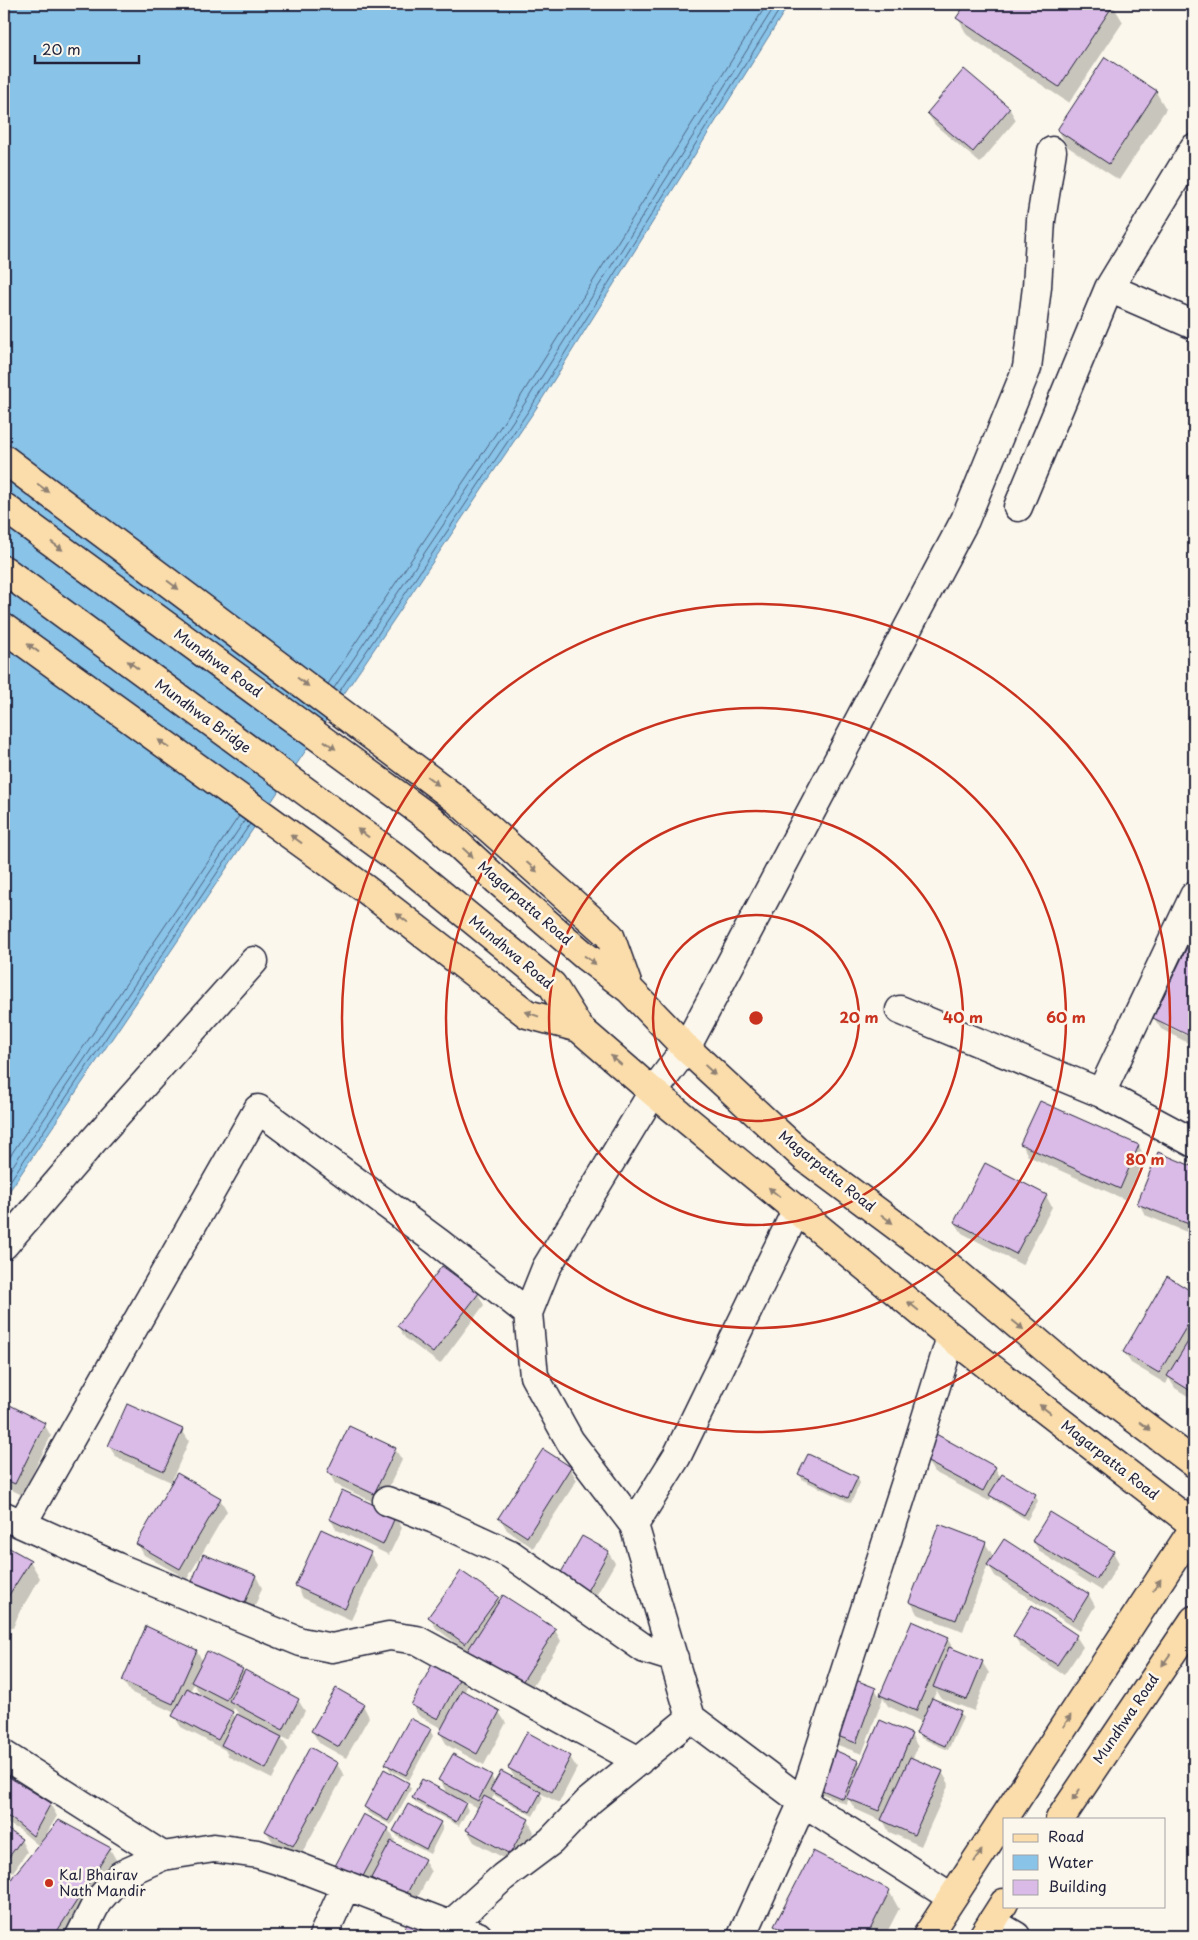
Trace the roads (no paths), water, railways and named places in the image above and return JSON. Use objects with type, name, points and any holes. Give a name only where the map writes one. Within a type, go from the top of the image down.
[{"type":"main road","points":[[4,459],[456,799],[610,936],[629,989]]},
{"type":"main road","name":"Mundhwa Road","points":[[4,507],[432,820]]},
{"type":"main road","name":"Mundhwa Bridge","points":[[4,570],[402,862]]},
{"type":"main road","points":[[4,628],[364,888],[527,1014],[579,1028]]},
{"type":"main road","name":"Magarpatta Road","points":[[432,820],[498,881],[585,956],[629,989],[686,1048],[804,1157],[934,1254],[1074,1372],[1194,1463]]},
{"type":"main road","name":"Mundhwa Road","points":[[402,862],[552,985],[579,1028],[653,1092]]},
{"type":"main road","name":"Magarpatta Road","points":[[653,1092],[951,1337],[1194,1526]]},
{"type":"main road","points":[[927,1936],[1194,1526]]},
{"type":"main road","name":"Mundhwa Road","points":[[1061,1818],[1194,1620]]},
{"type":"street","points":[[1018,507],[1109,288],[1194,148]]},
{"type":"street","points":[[951,1897],[803,1802],[691,1718],[634,1524],[570,1441],[534,1376],[528,1313],[546,1268],[653,1092],[686,1048],[965,520],[1027,368],[1038,286],[1041,220],[1052,151]]},
{"type":"street","points":[[1109,288],[1194,325]]},
{"type":"street","points":[[1101,1093],[1194,896]]},
{"type":"street","points":[[4,1246],[113,1118],[254,961]]},
{"type":"street","points":[[900,1010],[1101,1093],[1194,1143]]},
{"type":"street","points":[[528,1313],[439,1243],[258,1109],[13,1520],[117,1567],[301,1642],[332,1648],[389,1636],[417,1640],[639,1761]]},
{"type":"street","points":[[634,1524],[677,1456],[796,1211]]},
{"type":"street","points":[[742,1936],[803,1802],[914,1460],[951,1337]]},
{"type":"street","points":[[387,1501],[434,1519],[510,1554],[645,1649],[674,1658]]},
{"type":"street","points":[[450,1925],[503,1877],[551,1841],[589,1801],[691,1718]]},
{"type":"street","points":[[4,1755],[163,1856]]},
{"type":"street","points":[[80,1936],[96,1902],[121,1875],[163,1856],[214,1848],[258,1854],[346,1885],[478,1936]]},
{"type":"street","points":[[323,1936],[346,1885]]},
{"type":"street","points":[[993,1920],[1016,1936]]},
{"type":"water","points":[[4,4],[789,4],[537,407],[4,1199]]},
{"type":"place","name":"Kal Bhairav Nath Mandir","points":[[49,1883]]}]
